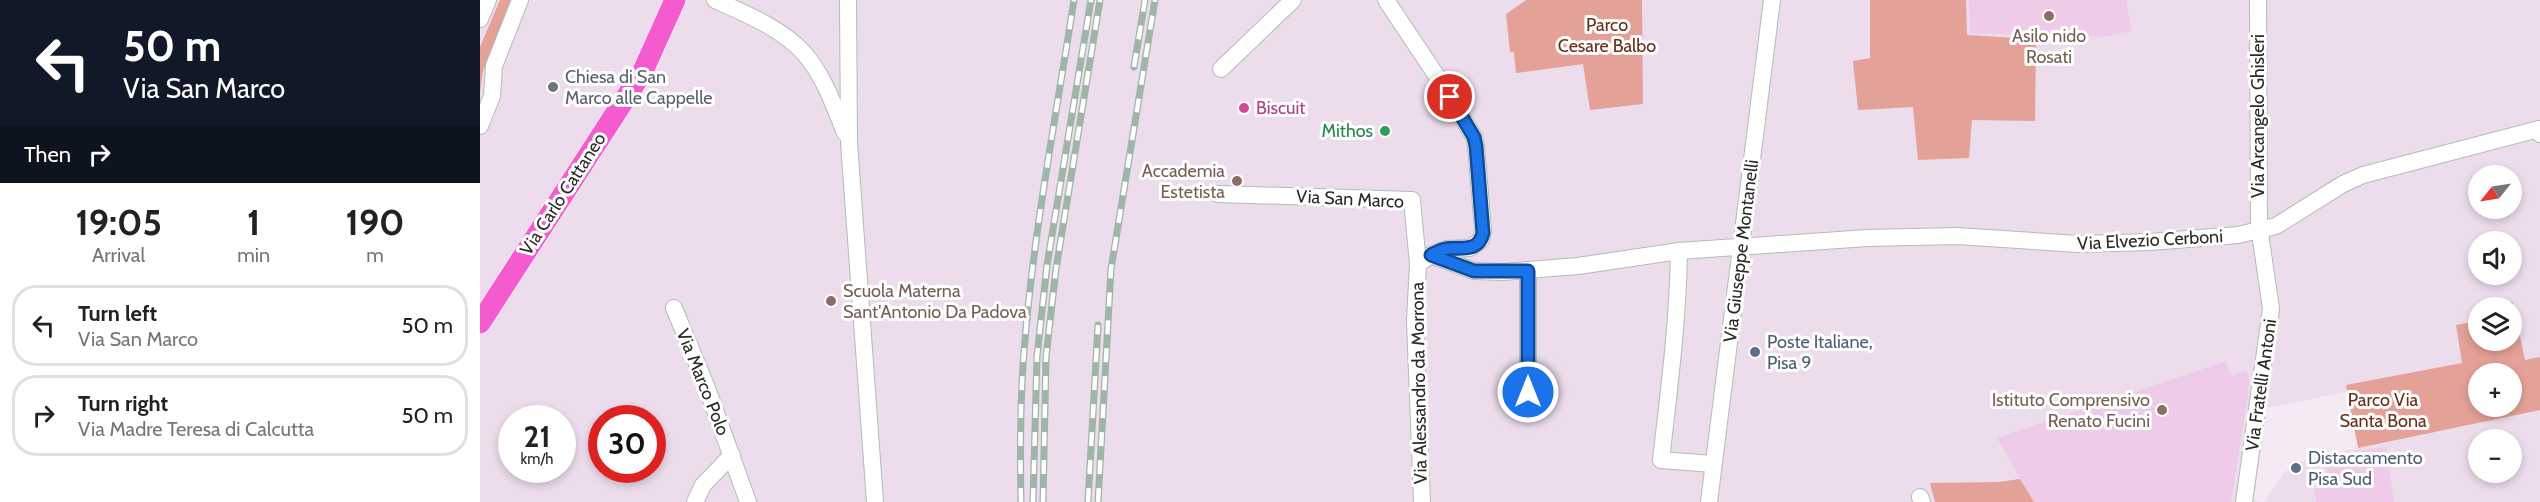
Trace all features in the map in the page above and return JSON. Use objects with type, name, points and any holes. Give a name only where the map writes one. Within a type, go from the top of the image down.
[{"type":"main road","name":"Via Carlo Cattaneo","points":[[480,323],[643,71],[675,0]]},
{"type":"street","points":[[480,19],[488,0]]},
{"type":"street","points":[[480,126],[492,96],[494,66],[520,0]]},
{"type":"street","points":[[716,0],[777,32],[803,52],[827,91],[849,142]]},
{"type":"street","points":[[848,0],[849,142],[875,502]]},
{"type":"street","points":[[1221,69],[1293,0]]},
{"type":"street","points":[[1386,0],[1474,137],[1483,230],[1481,240],[1470,248],[1446,249],[1424,259]]},
{"type":"street","name":"Via Giuseppe Montanelli","points":[[1709,502],[1772,0]]},
{"type":"street","name":"Via Arcangelo Ghisleri","points":[[2258,0],[2260,231]]},
{"type":"street","name":"Via Elvezio Cerboni","points":[[1741,246],[1867,238],[1957,236],[2028,242],[2150,242],[2238,235],[2260,231],[2294,217],[2343,184],[2363,174],[2539,132]]},
{"type":"street","name":"Via San Marco","points":[[1218,194],[1412,200],[1424,259]]},
{"type":"street","name":"Via Fratelli Antoni","points":[[2244,502],[2271,309],[2260,231]]},
{"type":"street","points":[[1424,259],[1474,271],[1528,271],[1679,251],[1741,246]]},
{"type":"street","points":[[1679,251],[1676,329],[1661,460],[1713,464]]},
{"type":"street","name":"Via Alessandro da Morrona","points":[[1422,502],[1415,321],[1424,259]]},
{"type":"street","points":[[1528,271],[1528,392]]},
{"type":"street","name":"Via Marco Polo","points":[[674,308],[732,455],[748,502]]},
{"type":"street","name":"Via Marco Polo","points":[[695,502],[703,485],[732,455]]},
{"type":"shaded area","name":"Asilo nido Rosati","points":[[1969,0],[2126,0],[2132,31],[2100,37],[1970,33]]},
{"type":"shaded area","name":"Istituto Comprensivo Renato Fucini","points":[[2226,361],[2231,376],[2246,371],[2250,382],[2231,502],[2034,502],[1997,438]]},
{"type":"shaded area","points":[[2346,392],[2358,448],[2308,458],[2285,472],[2264,502],[2254,500],[2267,408]]},
{"type":"shaded area","points":[[2386,447],[2394,502],[2316,502],[2314,488],[2329,485],[2325,456]]},
{"type":"green space","points":[[500,0],[513,0],[483,71],[480,93],[480,47]]},
{"type":"green space","name":"Parco Cesare Balbo","points":[[1526,0],[1642,0],[1643,104],[1590,110],[1583,64],[1516,73],[1514,52],[1510,52],[1506,14]]},
{"type":"green space","points":[[1870,0],[1966,0],[1967,35],[2036,39],[2035,121],[1972,120],[1969,158],[1918,160],[1913,107],[1858,110],[1853,61],[1870,58]]},
{"type":"green space","name":"Parco Via Santa Bona","points":[[2468,323],[2468,351],[2522,351],[2522,346],[2525,360],[2540,357],[2540,410],[2522,414],[2522,363],[2468,363],[2468,417],[2506,417],[2358,448],[2346,385],[2462,363],[2456,325]]},
{"type":"green space","points":[[2020,479],[2034,502],[1935,502],[1930,483],[1999,482]]},
{"type":"railway","points":[[1021,502],[1022,389],[1028,308],[1039,220],[1074,0]]},
{"type":"railway","points":[[1033,502],[1037,356],[1047,265],[1091,0]]},
{"type":"railway","points":[[1043,502],[1046,357],[1056,269],[1100,0]]},
{"type":"railway","points":[[1134,67],[1145,0]]},
{"type":"railway","points":[[1098,502],[1111,269],[1155,0]]},
{"type":"railway","points":[[1088,502],[1098,325]]},
{"type":"place","name":"Asilo nido Rosati","points":[[2049,16]]},
{"type":"place","name":"Chiesa di San Marco alle Cappelle","points":[[553,87]]},
{"type":"place","name":"Biscuit","points":[[1244,108]]},
{"type":"place","name":"Mithos","points":[[1385,131]]},
{"type":"place","name":"Accademia Estetista","points":[[1237,181]]},
{"type":"place","name":"Scuola Materna Sant'Antonio Da Padova","points":[[831,301]]},
{"type":"place","name":"Poste Italiane, Pisa 9","points":[[1755,352]]},
{"type":"place","name":"Istituto Comprensivo Renato Fucini","points":[[2162,410]]},
{"type":"place","name":"Distaccamento Pisa Sud","points":[[2296,468]]},
{"type":"route","points":[[1450,97],[1474,137],[1483,233],[1481,240],[1470,248],[1446,249],[1431,255],[1474,271],[1488,273],[1528,271],[1528,392]]}]
